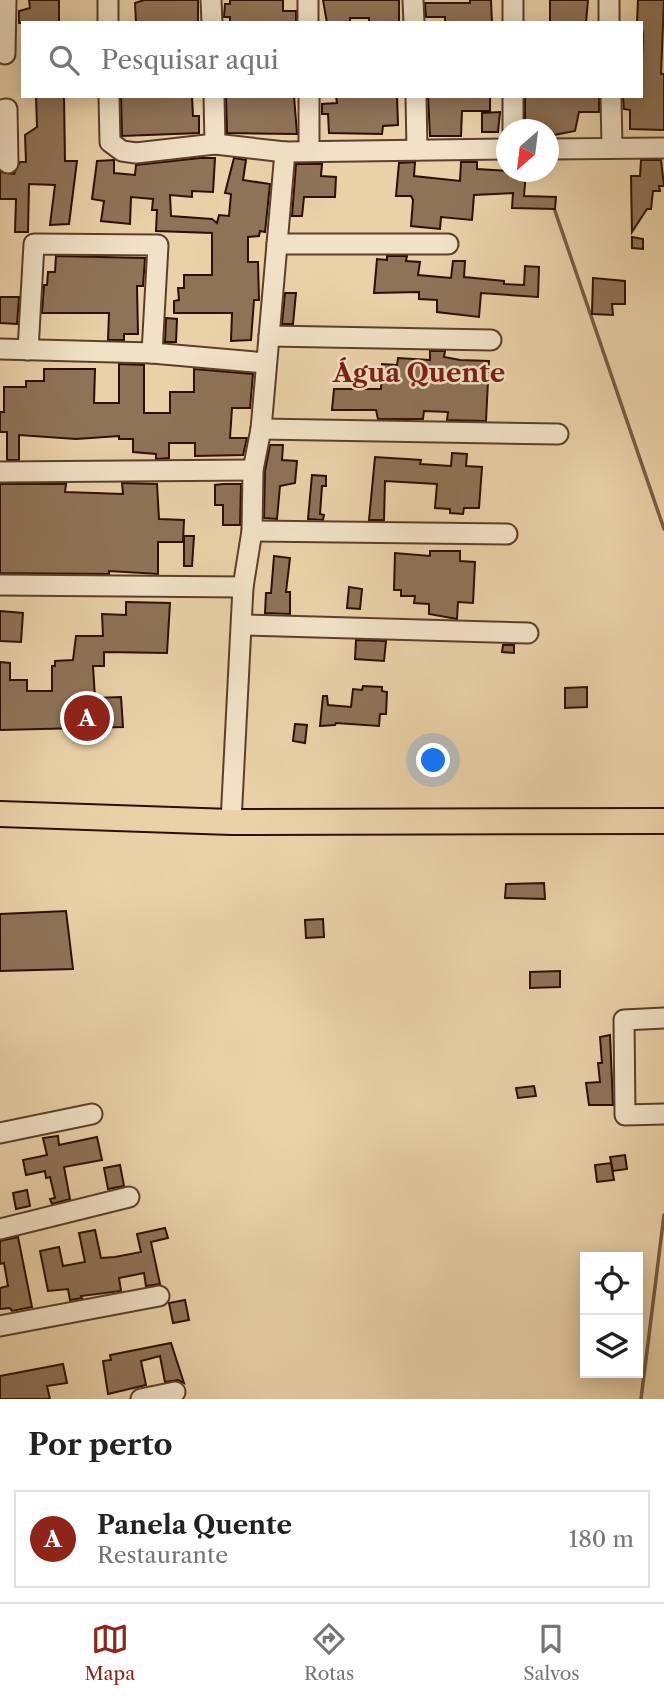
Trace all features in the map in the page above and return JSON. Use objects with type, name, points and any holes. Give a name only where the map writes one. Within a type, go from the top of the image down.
[{"type":"main road","points":[[0,814],[231,822],[664,821]]},
{"type":"street","points":[[6,0],[9,54]]},
{"type":"street","points":[[108,0],[108,21]]},
{"type":"street","points":[[211,0],[212,21]]},
{"type":"street","points":[[309,0],[309,21]]},
{"type":"street","points":[[413,0],[414,21]]},
{"type":"street","points":[[513,0],[513,21]]},
{"type":"street","points":[[609,0],[610,21]]},
{"type":"street","points":[[109,98],[110,142],[122,151],[136,153],[215,144],[285,152],[496,149]]},
{"type":"street","points":[[214,98],[215,144]]},
{"type":"street","points":[[309,98],[309,151]]},
{"type":"street","points":[[416,98],[417,150]]},
{"type":"street","points":[[513,98],[513,119]]},
{"type":"street","points":[[611,98],[612,148]]},
{"type":"street","points":[[0,110],[7,108],[8,163]]},
{"type":"street","points":[[559,149],[664,148]]},
{"type":"street","points":[[231,822],[243,587],[252,531],[253,470],[261,429],[285,152]]},
{"type":"street","points":[[28,350],[34,244],[158,245],[152,353]]},
{"type":"street","points":[[277,244],[448,244]]},
{"type":"street","points":[[269,336],[491,340]]},
{"type":"street","points":[[0,349],[152,353],[267,363]]},
{"type":"street","points":[[261,429],[558,434]]},
{"type":"street","points":[[0,472],[253,470]]},
{"type":"street","points":[[252,531],[507,534]]},
{"type":"street","points":[[0,585],[243,587]]},
{"type":"street","points":[[243,625],[528,633]]},
{"type":"street","points":[[664,1018],[624,1020],[625,1115],[664,1115]]},
{"type":"street","points":[[0,1133],[92,1114]]},
{"type":"street","points":[[0,1229],[129,1197]]},
{"type":"street","points":[[0,1326],[159,1296]]},
{"type":"street","points":[[141,1399],[175,1392]]},
{"type":"building","points":[[29,0],[59,0],[59,21],[19,23],[19,11],[30,8]]},
{"type":"building","points":[[144,0],[198,0],[198,21],[136,21],[135,3]]},
{"type":"building","points":[[230,0],[283,0],[283,11],[296,11],[296,21],[230,21],[230,17],[224,17],[225,4],[230,4]]},
{"type":"building","points":[[323,0],[399,0],[399,21],[350,18],[350,21],[327,21]]},
{"type":"building","points":[[470,0],[491,0],[492,21],[445,21],[445,17],[426,17],[425,3],[470,3]]},
{"type":"building","points":[[550,0],[588,0],[586,21],[550,21]]},
{"type":"building","points":[[638,0],[664,0],[661,74],[664,74],[664,130],[630,129],[630,110],[624,109],[623,98],[643,98],[643,21],[637,21]]},
{"type":"building","points":[[36,98],[64,98],[65,161],[77,161],[69,224],[50,225],[55,185],[29,184],[28,232],[15,232],[16,199],[0,199],[0,172],[14,174],[20,162],[26,162],[25,135],[37,127]]},
{"type":"building","points":[[121,98],[192,98],[193,116],[199,116],[199,133],[122,136]]},
{"type":"building","points":[[226,98],[294,98],[297,134],[227,133]]},
{"type":"building","points":[[336,98],[397,98],[398,125],[383,126],[382,134],[329,133],[328,114],[322,114],[322,104],[337,103]]},
{"type":"building","points":[[428,98],[490,98],[490,111],[462,111],[461,136],[430,136]]},
{"type":"building","points":[[525,98],[599,98],[599,112],[579,112],[575,131],[559,134],[559,119],[525,119]]},
{"type":"building","points":[[500,112],[499,119],[496,119],[496,132],[482,132],[482,113]]},
{"type":"building","points":[[215,158],[213,192],[192,191],[192,197],[170,195],[171,216],[212,219],[217,223],[219,215],[229,216],[231,194],[225,193],[234,158],[246,160],[243,180],[270,184],[265,232],[260,231],[259,236],[248,237],[248,262],[258,262],[259,300],[254,300],[251,340],[231,341],[232,313],[174,313],[174,301],[179,300],[178,288],[184,288],[184,275],[212,275],[212,233],[156,231],[157,210],[152,210],[153,199],[131,197],[130,224],[101,221],[104,201],[92,199],[97,161],[114,160],[114,173],[135,175],[136,165]]},
{"type":"building","points":[[641,160],[661,160],[664,186],[659,186],[660,191],[653,191],[651,209],[647,209],[632,232],[631,176],[640,176]]},
{"type":"building","points":[[415,162],[414,176],[460,181],[461,162],[477,162],[477,169],[496,170],[496,182],[525,182],[524,196],[556,197],[555,209],[512,208],[513,193],[474,195],[472,220],[441,217],[440,229],[411,226],[411,196],[396,196],[399,163]]},
{"type":"building","points":[[296,164],[322,164],[321,176],[336,177],[335,197],[304,197],[302,216],[292,216]]},
{"type":"building","points":[[632,237],[643,239],[643,249],[632,248]]},
{"type":"building","points":[[56,256],[145,258],[143,286],[137,286],[138,334],[124,334],[124,340],[108,340],[109,313],[42,313],[44,285],[47,285],[48,272],[55,272]]},
{"type":"building","points":[[387,256],[407,256],[406,261],[420,262],[418,275],[451,278],[453,261],[465,261],[464,277],[504,281],[504,284],[524,285],[525,266],[539,267],[538,297],[481,293],[479,317],[437,312],[437,300],[419,299],[419,292],[374,293],[377,259],[387,260]]},
{"type":"building","points":[[593,278],[625,281],[625,304],[612,304],[613,315],[592,314]]},
{"type":"building","points":[[285,293],[296,293],[293,324],[282,324]]},
{"type":"building","points":[[0,297],[19,297],[17,324],[0,323]]},
{"type":"building","points":[[166,318],[177,319],[176,342],[165,342]]},
{"type":"building","points":[[430,351],[445,351],[444,357],[460,360],[489,361],[486,421],[447,420],[448,412],[424,411],[423,419],[378,419],[376,410],[332,410],[334,389],[381,389],[382,364],[397,365],[398,358],[430,360]]},
{"type":"building","points":[[119,364],[144,365],[144,413],[170,413],[170,392],[194,392],[194,369],[253,374],[250,408],[232,408],[230,438],[247,438],[243,455],[195,456],[195,443],[169,443],[169,458],[156,459],[156,454],[133,452],[133,439],[119,439],[119,436],[76,439],[19,435],[19,460],[7,460],[7,432],[0,432],[0,412],[4,412],[4,387],[26,387],[26,381],[44,381],[44,369],[95,369],[94,403],[119,403]]},
{"type":"building","points":[[270,445],[283,445],[282,460],[297,461],[295,483],[280,486],[277,519],[264,518],[265,471]]},
{"type":"building","points":[[452,453],[467,454],[466,466],[482,467],[479,508],[464,508],[463,514],[450,513],[450,509],[435,508],[437,484],[385,481],[384,520],[369,520],[375,457],[421,460],[420,464],[451,466]]},
{"type":"building","points":[[312,475],[326,476],[326,486],[322,486],[320,514],[324,515],[323,520],[308,519]]},
{"type":"building","points":[[122,483],[157,484],[159,519],[184,520],[183,542],[158,542],[158,574],[109,571],[109,574],[0,573],[0,484],[66,484],[65,492],[123,494]]},
{"type":"building","points":[[241,484],[240,525],[223,525],[223,505],[215,505],[215,485]]},
{"type":"building","points":[[184,536],[194,536],[192,566],[184,566]]},
{"type":"building","points":[[430,551],[460,551],[460,561],[475,562],[473,603],[458,602],[457,619],[429,614],[429,604],[414,603],[415,596],[401,596],[401,590],[394,590],[395,553],[430,556]]},
{"type":"building","points":[[274,556],[290,558],[286,592],[290,592],[290,614],[265,613],[266,593],[271,593]]},
{"type":"building","points":[[349,587],[362,589],[360,609],[347,608]]},
{"type":"building","points":[[126,602],[170,603],[167,653],[104,652],[104,666],[93,666],[95,698],[121,697],[123,727],[0,730],[0,662],[10,663],[10,680],[27,680],[27,691],[52,691],[52,666],[55,666],[55,661],[73,660],[76,636],[103,636],[102,614],[126,615]]},
{"type":"building","points":[[0,611],[23,613],[21,642],[0,641]]},
{"type":"building","points":[[356,640],[386,641],[384,661],[355,659]]},
{"type":"building","points":[[503,645],[514,645],[514,653],[502,652]]},
{"type":"building","points":[[363,686],[382,687],[382,691],[387,692],[386,714],[380,714],[379,726],[336,723],[320,726],[323,696],[327,696],[328,705],[351,707],[353,689],[362,690]]},
{"type":"building","points":[[587,687],[587,707],[565,708],[565,688]]},
{"type":"building","points":[[295,724],[307,725],[305,743],[293,741]]},
{"type":"building","points":[[544,883],[545,899],[505,898],[506,884]]},
{"type":"building","points":[[66,911],[73,969],[0,971],[0,914]]},
{"type":"building","points":[[323,919],[324,937],[306,938],[305,920]]},
{"type":"building","points":[[560,971],[560,987],[530,988],[530,972]]},
{"type":"building","points":[[610,1035],[613,1105],[589,1105],[586,1083],[600,1082],[600,1037]]},
{"type":"building","points":[[534,1086],[536,1096],[518,1098],[516,1088]]},
{"type":"building","points":[[58,1136],[59,1145],[97,1137],[102,1160],[64,1167],[70,1199],[52,1204],[50,1199],[55,1198],[50,1177],[46,1178],[45,1171],[26,1175],[23,1160],[47,1155],[43,1138]]},
{"type":"building","points":[[625,1155],[627,1169],[613,1171],[610,1157]]},
{"type":"building","points":[[611,1163],[614,1180],[597,1182],[595,1165]]},
{"type":"building","points":[[120,1165],[124,1186],[108,1189],[104,1168]]},
{"type":"building","points":[[27,1190],[30,1206],[16,1209],[13,1193]]},
{"type":"building","points":[[165,1228],[168,1238],[151,1242],[160,1284],[146,1286],[144,1273],[119,1278],[121,1291],[70,1300],[68,1289],[48,1291],[40,1251],[59,1247],[63,1266],[85,1262],[79,1233],[95,1230],[101,1258],[115,1257],[141,1252],[137,1234]]},
{"type":"building","points":[[18,1237],[32,1307],[12,1311],[10,1308],[0,1309],[0,1288],[8,1286],[4,1263],[0,1264],[0,1241]]},
{"type":"building","points":[[185,1300],[189,1320],[173,1323],[169,1303]]},
{"type":"building","points":[[171,1343],[184,1383],[178,1380],[165,1382],[160,1356],[141,1361],[146,1385],[108,1394],[103,1361],[111,1360],[110,1355]]},
{"type":"building","points":[[63,1364],[67,1383],[47,1386],[50,1399],[0,1399],[0,1376]]},
{"type":"waterway","points":[[554,208],[664,529]]},
{"type":"waterway","points":[[641,1399],[664,1215]]},
{"type":"place","name":"Panela Quente","points":[[87,718]]},
{"type":"district","name":"Água Quente","points":[[419,373]]}]
